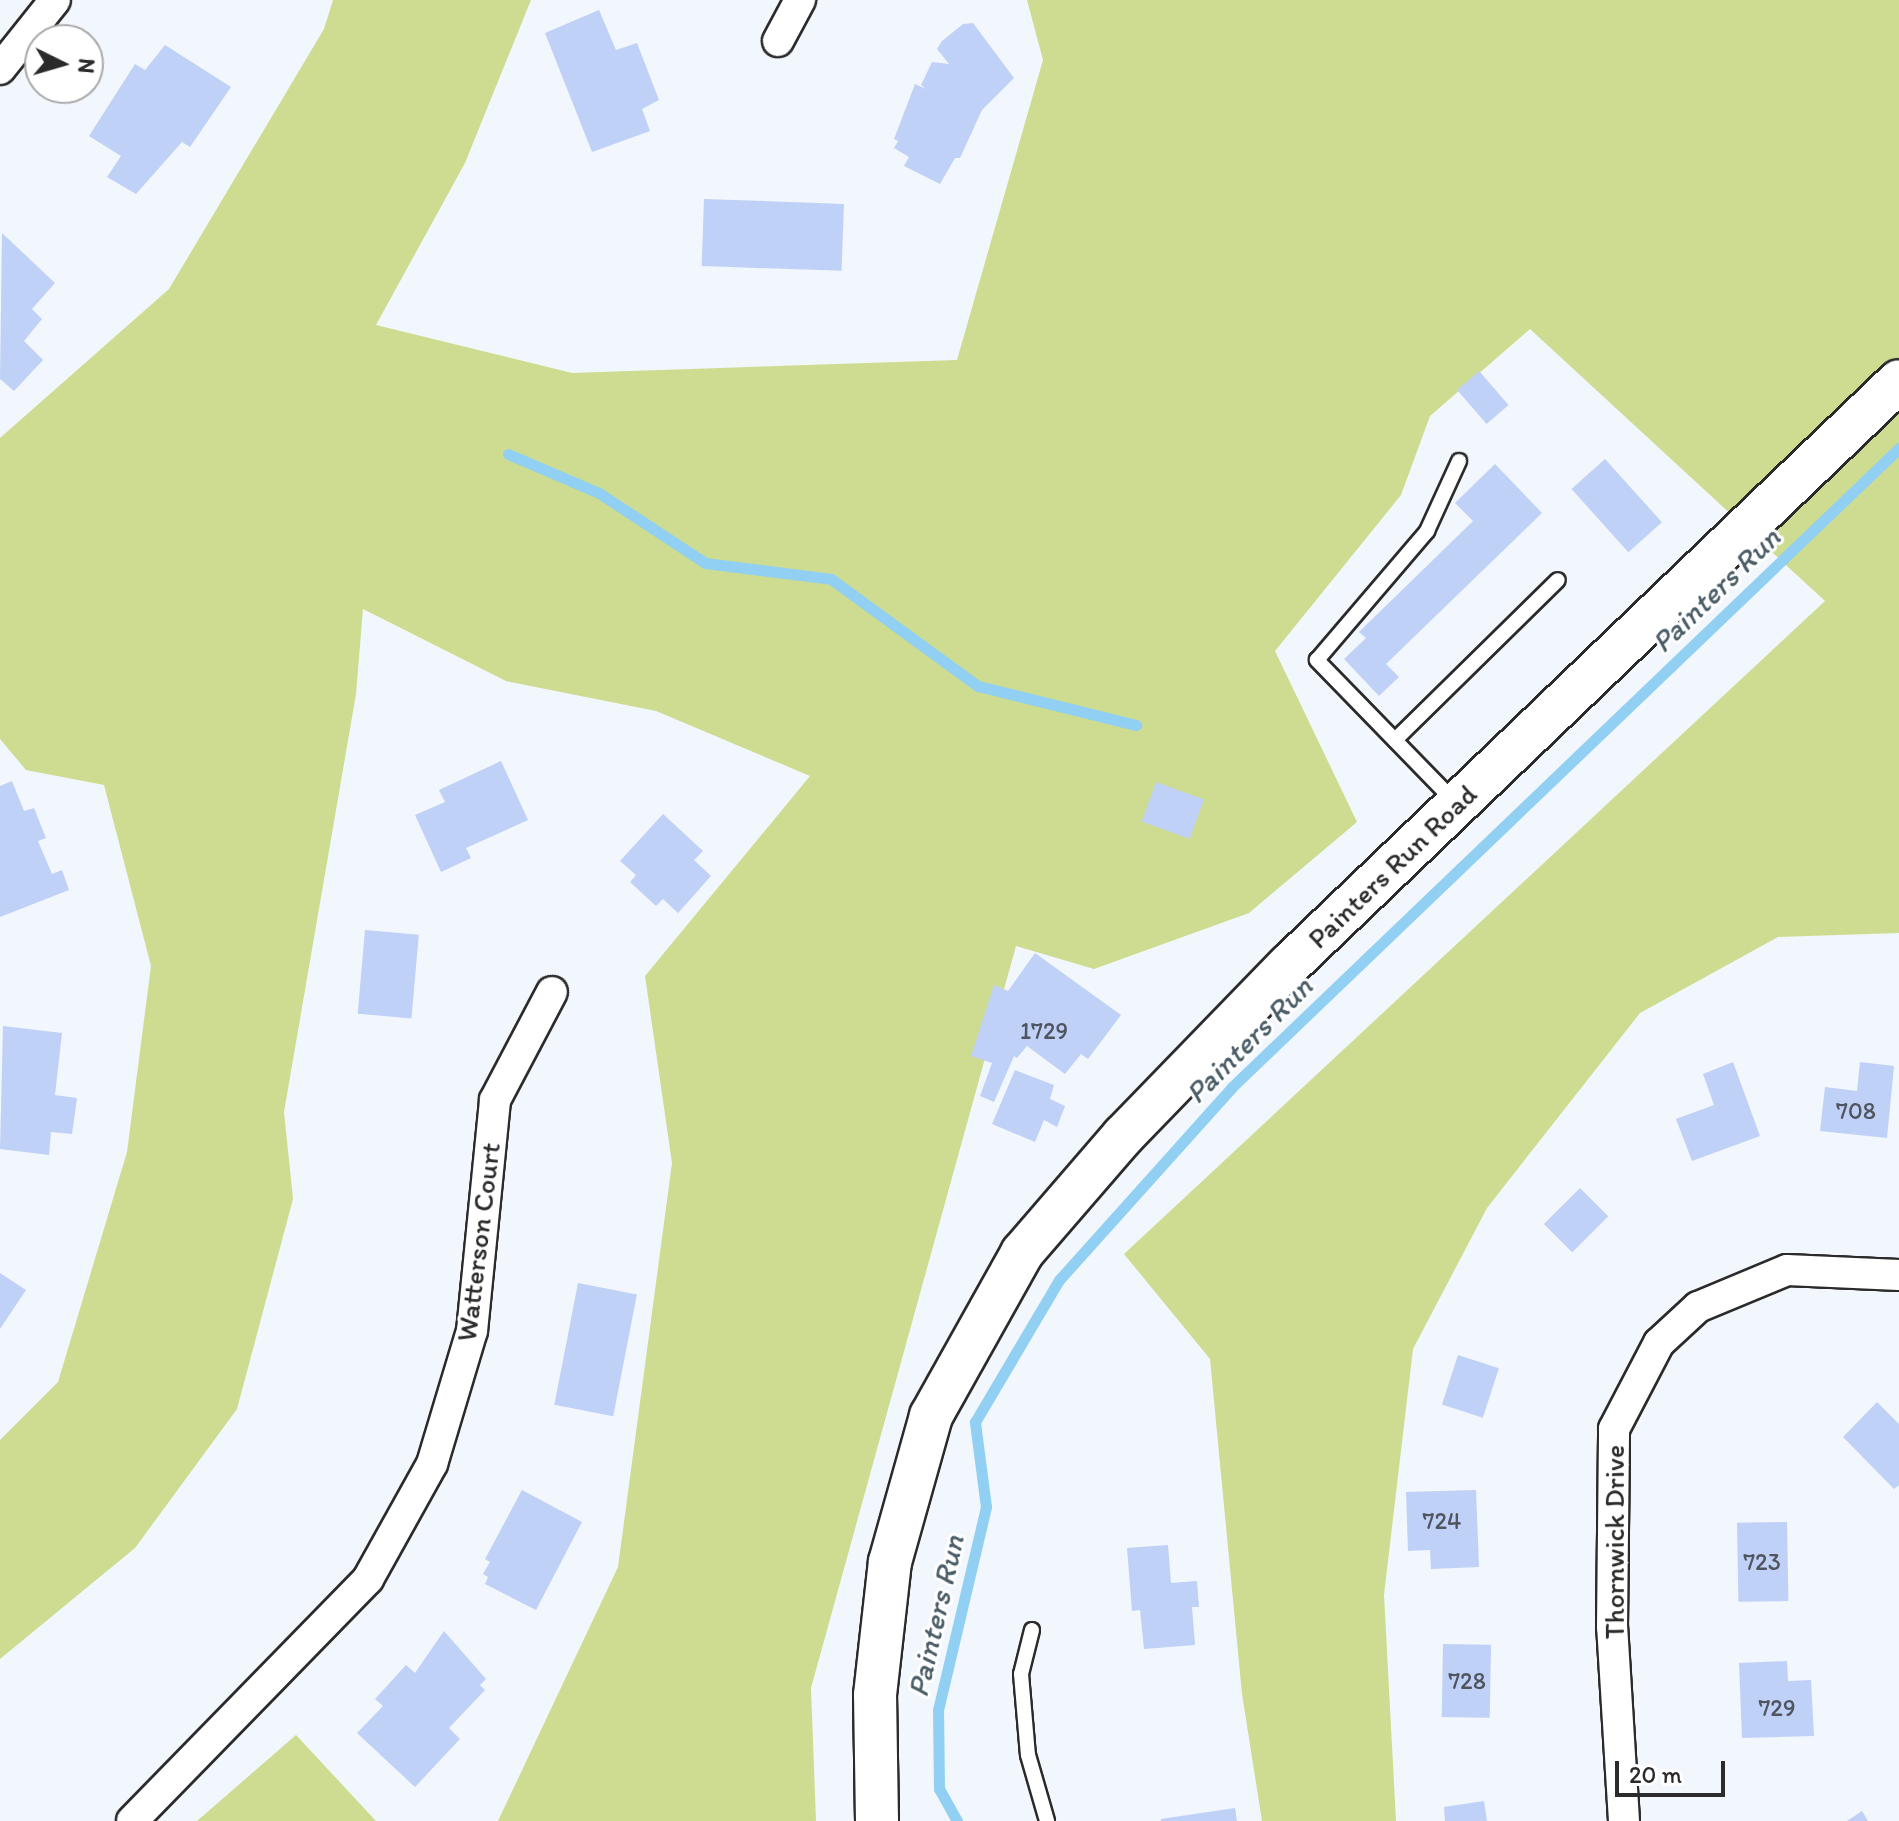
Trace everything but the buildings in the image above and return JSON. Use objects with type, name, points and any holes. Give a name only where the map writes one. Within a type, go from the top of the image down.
[{"type":"street","points":[[0,69],[55,0]]},
{"type":"street","points":[[778,41],[800,0]]},
{"type":"street","name":"Painters Run Road","points":[[877,1821],[875,1695],[890,1562],[931,1416],[1022,1253],[1123,1136],[1278,976],[1899,381]]},
{"type":"street","name":"Watterson Court","points":[[132,1821],[368,1579],[432,1464],[472,1331],[495,1100],[552,992]]},
{"type":"street","name":"Thornwick Drive","points":[[1624,1821],[1612,1627],[1614,1429],[1659,1343],[1698,1307],[1787,1270],[1899,1275]]},
{"type":"lane","points":[[1457,804],[1317,660],[1427,531],[1459,461]]},
{"type":"lane","points":[[1395,740],[1558,580]]},
{"type":"lane","points":[[1032,1630],[1021,1674],[1028,1755],[1047,1821]]},
{"type":"green space","points":[[333,0],[531,0],[465,163],[376,325],[572,373],[957,360],[1043,60],[1027,0],[1899,0],[1899,933],[1778,937],[1640,1013],[1487,1208],[1413,1349],[1384,1595],[1396,1821],[1262,1821],[1242,1694],[1210,1359],[1124,1254],[1825,601],[1530,329],[1430,416],[1401,495],[1275,651],[1357,822],[1249,913],[1094,969],[1016,946],[811,1688],[816,1821],[498,1821],[618,1567],[672,1163],[645,976],[810,776],[656,711],[506,681],[363,609],[356,694],[284,1112],[293,1199],[237,1409],[135,1548],[0,1659],[0,1440],[58,1382],[127,1152],[151,966],[104,785],[26,770],[0,739],[0,438],[169,289],[324,29]]},
{"type":"green space","points":[[296,1735],[376,1821],[197,1821]]},
{"type":"waterway","name":"Painters Run","points":[[957,1821],[939,1789],[938,1710],[986,1507],[975,1422],[1059,1280],[1232,1087],[1899,448]]},
{"type":"waterway","points":[[508,454],[599,493],[705,563],[831,579],[978,686],[1136,725]]}]
